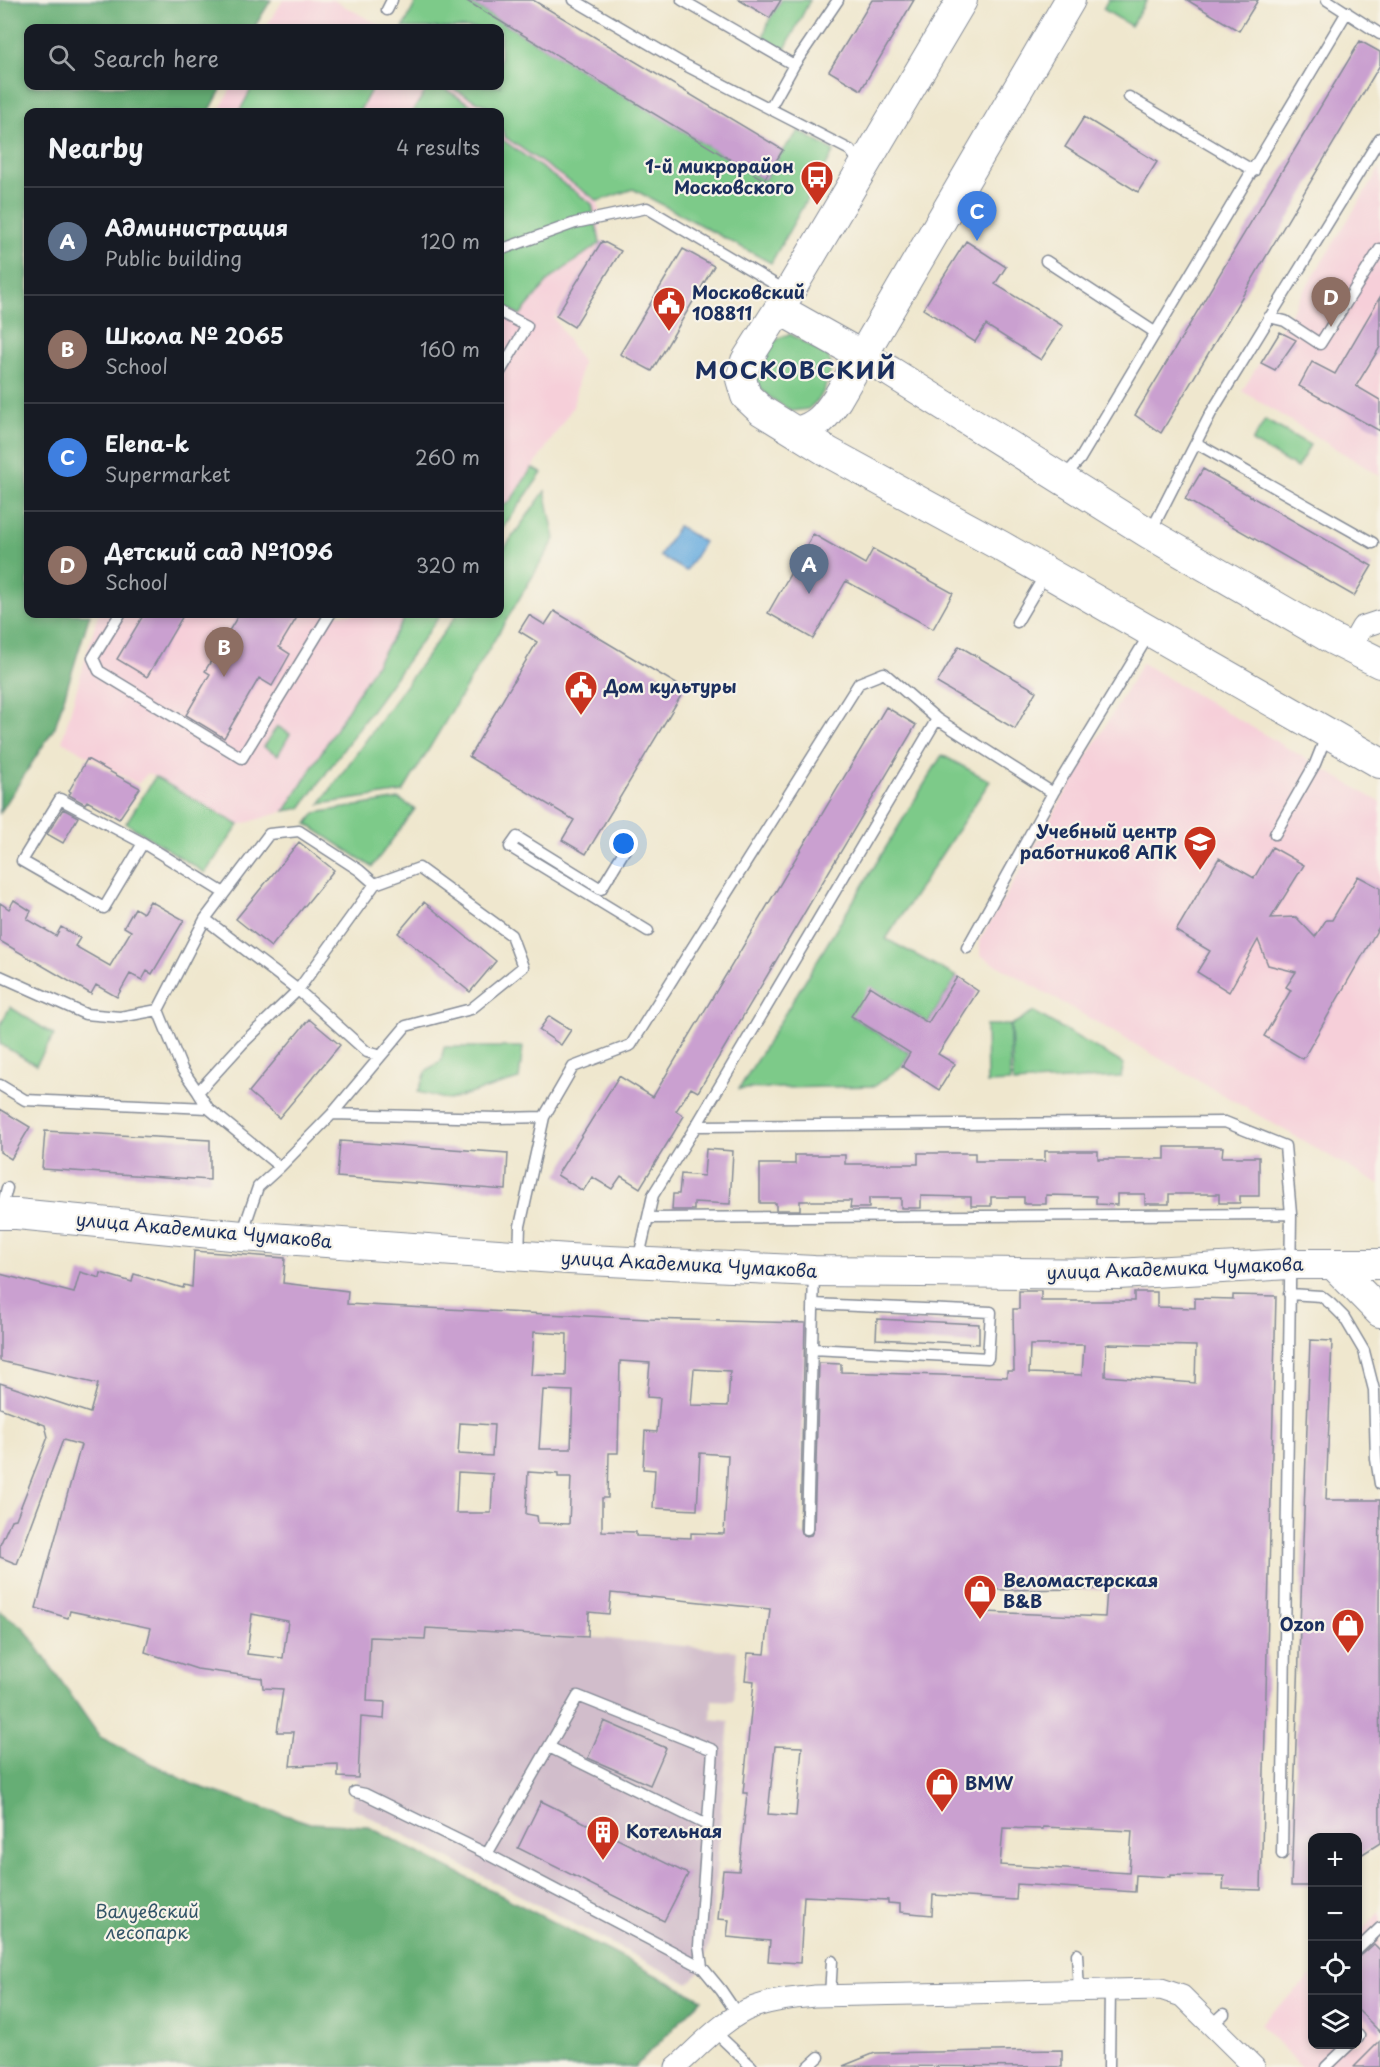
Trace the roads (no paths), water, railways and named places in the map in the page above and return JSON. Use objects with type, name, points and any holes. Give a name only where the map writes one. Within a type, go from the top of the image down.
[{"type":"street","points":[[962,0],[784,301],[746,361],[741,379],[746,396],[762,411],[830,453],[1046,572],[1380,764]]},
{"type":"street","points":[[797,432],[811,428],[826,416],[1070,0]]},
{"type":"street","points":[[784,301],[861,357],[891,372],[1150,534],[1380,663]]},
{"type":"street","points":[[1350,648],[1362,627],[1380,621]]},
{"type":"street","name":"улица Академика Чумакова","points":[[4,1201],[17,1214],[242,1236],[519,1255],[814,1271],[1118,1274],[1290,1264],[1380,1264]]},
{"type":"street","points":[[1333,1264],[1380,1312]]},
{"type":"street","points":[[676,2067],[738,2015],[755,2007],[787,1999],[830,1996],[1161,1989],[1182,1996],[1218,2019],[1254,2067]]},
{"type":"lane","points":[[574,0],[687,66],[850,150],[863,167]]},
{"type":"lane","points":[[682,0],[794,65]]},
{"type":"lane","points":[[770,108],[794,65],[838,0]]},
{"type":"lane","points":[[1327,0],[1380,34]]},
{"type":"lane","points":[[1062,479],[1080,459],[1347,12]]},
{"type":"lane","points":[[1129,97],[1254,171]]},
{"type":"lane","points":[[1150,534],[1211,413],[1380,138]]},
{"type":"lane","points":[[504,249],[575,223],[647,208],[784,301]]},
{"type":"lane","points":[[1269,317],[1285,321],[1320,344],[1380,249]]},
{"type":"lane","points":[[1046,261],[1156,333]]},
{"type":"lane","points":[[504,314],[527,326],[504,365]]},
{"type":"lane","points":[[1196,443],[1373,543]]},
{"type":"lane","points":[[1017,622],[1046,572]]},
{"type":"lane","points":[[117,618],[93,657],[99,671],[242,758],[328,618]]},
{"type":"lane","points":[[967,948],[1053,793],[1150,633]]},
{"type":"lane","points":[[519,1255],[520,1226],[544,1117],[573,1067],[631,1045],[859,683],[884,673],[937,719],[1053,793]]},
{"type":"lane","points":[[638,1262],[653,1194],[696,1126],[937,719]]},
{"type":"lane","points":[[1275,834],[1315,764],[1327,733]]},
{"type":"lane","points":[[143,843],[104,908],[22,861],[60,799],[143,843],[224,893]]},
{"type":"lane","points":[[280,1167],[208,1108],[182,1069],[158,1010],[205,919],[269,834],[299,831],[359,870],[375,884]]},
{"type":"lane","points":[[629,843],[601,889],[517,837],[510,847],[648,932]]},
{"type":"lane","points":[[198,1092],[242,1044],[298,990],[375,884],[419,868],[511,935],[523,968],[471,1010],[406,1026],[332,1114],[258,1186],[242,1229],[242,1236]]},
{"type":"lane","points":[[205,919],[298,990],[367,1052],[381,1056]]},
{"type":"lane","points":[[0,976],[85,1014],[120,1017],[158,1010]]},
{"type":"lane","points":[[0,1085],[25,1100],[208,1108]]},
{"type":"lane","points":[[332,1114],[486,1118],[544,1117]]},
{"type":"lane","points":[[696,1126],[1225,1122],[1285,1146],[1291,1214],[1282,1854]]},
{"type":"lane","points":[[648,1218],[1291,1214]]},
{"type":"lane","points":[[807,1529],[814,1271]]},
{"type":"lane","points":[[1290,1294],[1321,1296],[1344,1317],[1364,1351],[1377,1390],[1376,1459],[1380,1484]]},
{"type":"lane","points":[[812,1349],[988,1358],[991,1312],[813,1304]]},
{"type":"lane","points":[[487,1854],[578,1696],[712,1750],[699,1946],[702,1967]]},
{"type":"lane","points":[[549,1747],[707,1825]]},
{"type":"lane","points":[[355,1792],[365,1794],[487,1854],[702,1967],[738,2015]]},
{"type":"lane","points":[[1362,1945],[1380,1928]]},
{"type":"lane","points":[[1077,1953],[1079,1991]]},
{"type":"lane","points":[[830,1996],[832,1961]]},
{"type":"lane","points":[[1109,2067],[1110,1989]]},
{"type":"lane","points":[[715,2032],[752,2067]]},
{"type":"lane","points":[[1326,2067],[1345,2049]]},
{"type":"lane","points":[[808,2067],[819,2057]]},
{"type":"water","points":[[678,526],[704,542],[686,571],[660,556]]},
{"type":"place","name":"1-й микрорайон Московского","points":[[817,206]]},
{"type":"place","name":"Elena-k","points":[[977,241]]},
{"type":"place","name":"Детский сад №1096","points":[[1331,327]]},
{"type":"place","name":"Московский 108811","points":[[669,332]]},
{"type":"place","name":"Администрация","points":[[809,594]]},
{"type":"place","name":"Школа № 2065","points":[[224,677]]},
{"type":"place","name":"Дом культуры","points":[[581,716]]},
{"type":"place","name":"Учебный центр работников АПК","points":[[1200,871]]},
{"type":"place","name":"Веломастерская B&B","points":[[980,1620]]},
{"type":"place","name":"Ozon","points":[[1348,1654]]},
{"type":"place","name":"BMW","points":[[942,1813]]},
{"type":"place","name":"Котельная","points":[[603,1861]]},
{"type":"district","name":"МОСКОВСКИЙ","points":[[796,371]]},
{"type":"park label","name":"Валуевский лесопарк","points":[[147,1922]]}]
